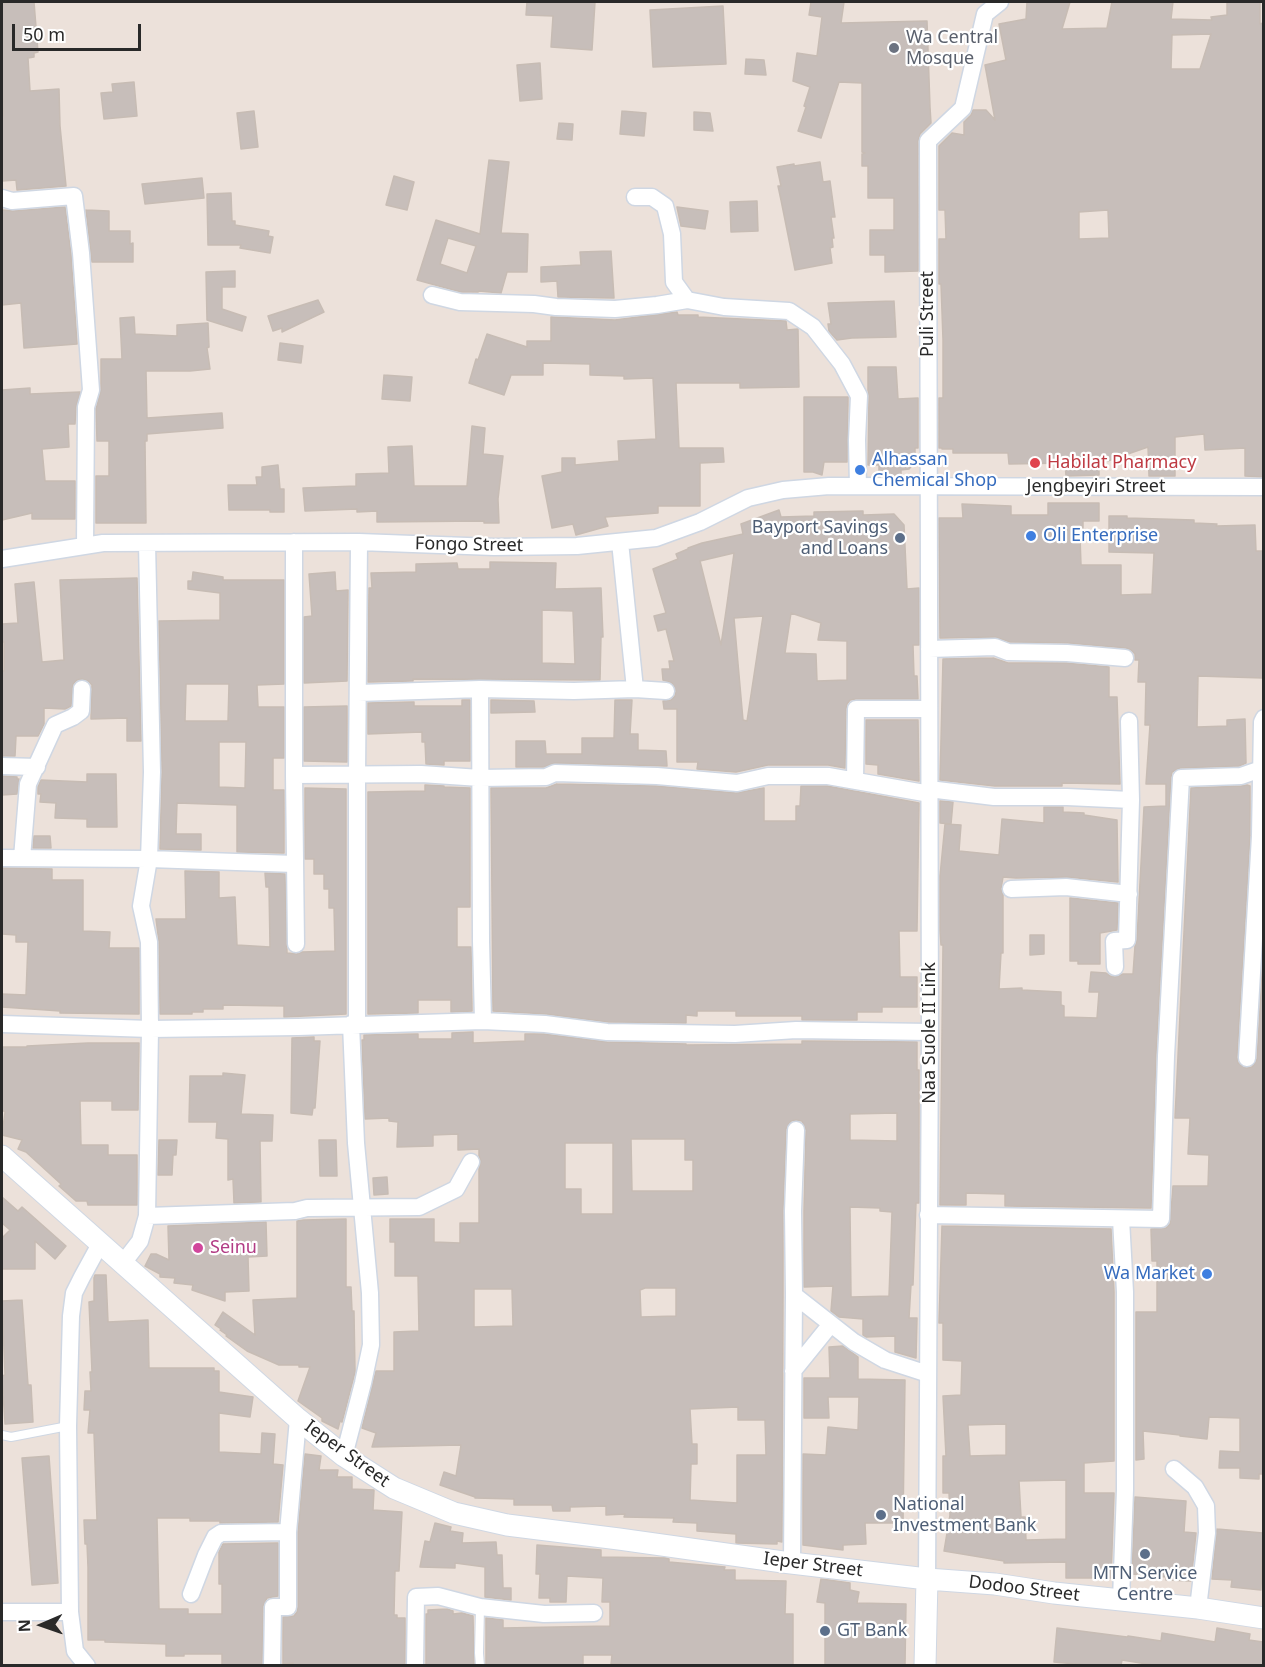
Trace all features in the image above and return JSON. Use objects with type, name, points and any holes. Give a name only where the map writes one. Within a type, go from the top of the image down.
[{"type":"street","name":"Puli Street","points":[[928,487],[928,141],[963,108],[985,14],[1000,2]]},
{"type":"street","points":[[2,198],[12,201],[74,196],[81,253],[90,390],[86,407],[85,546]]},
{"type":"street","points":[[635,197],[652,197],[665,206],[672,234],[674,282],[687,300]]},
{"type":"street","points":[[432,295],[460,302],[534,304],[556,307],[615,309],[687,300],[724,307],[789,311],[813,327],[842,364],[859,396],[858,486]]},
{"type":"street","name":"Fongo Street","points":[[2,559],[103,543],[359,542],[494,547],[577,546],[656,538],[700,522],[748,498],[783,490],[829,486],[928,487]]},
{"type":"street","name":"Jengbeyiri Street","points":[[928,487],[1263,487]]},
{"type":"street","name":"Naa Suole II Link","points":[[927,1579],[930,1032],[928,487]]},
{"type":"street","points":[[294,542],[296,944]]},
{"type":"street","points":[[344,1456],[371,1345],[370,1293],[356,1143],[354,1024],[359,542]]},
{"type":"street","points":[[620,542],[635,688]]},
{"type":"street","points":[[123,1263],[141,1241],[147,1216],[149,942],[141,906],[148,859],[152,772],[147,543]]},
{"type":"street","points":[[929,649],[995,647],[1008,652],[1066,653],[1125,658]]},
{"type":"street","points":[[358,693],[480,689],[574,691],[635,688],[666,692]]},
{"type":"street","points":[[480,689],[483,1021]]},
{"type":"street","points":[[22,858],[28,784],[55,725],[81,711],[82,690]]},
{"type":"street","points":[[855,780],[856,709],[929,709]]},
{"type":"street","points":[[1247,1058],[1260,836],[1263,718]]},
{"type":"street","points":[[1115,967],[1114,941],[1127,940],[1131,800],[1129,721]]},
{"type":"street","points":[[2,766],[37,767]]},
{"type":"street","points":[[928,1215],[1161,1220],[1166,1056],[1181,778],[1241,776],[1261,769]]},
{"type":"street","points":[[294,776],[421,774],[480,778],[546,777],[555,773],[657,776],[737,783],[768,776],[828,776],[929,791],[994,797],[1131,800]]},
{"type":"street","points":[[2,858],[148,859],[295,864]]},
{"type":"street","points":[[1011,889],[1066,887],[1129,894]]},
{"type":"street","points":[[2,1024],[150,1029],[483,1021],[545,1024],[607,1032],[735,1034],[796,1030],[930,1032]]},
{"type":"street","points":[[792,1563],[793,1210],[796,1130]]},
{"type":"street","name":"Ieper Street","points":[[2,1156],[298,1419],[344,1456],[394,1488],[454,1513],[507,1525],[927,1579]]},
{"type":"street","points":[[147,1216],[294,1211],[307,1208],[419,1208],[456,1189],[471,1161]]},
{"type":"street","points":[[1121,1219],[1125,1292],[1125,1490],[1121,1600]]},
{"type":"street","points":[[87,1665],[75,1651],[70,1612],[68,1426],[71,1316],[74,1293],[100,1244]]},
{"type":"street","points":[[794,1295],[854,1342],[885,1360],[928,1374]]},
{"type":"street","points":[[793,1371],[831,1324]]},
{"type":"street","points":[[272,1665],[273,1607],[288,1606],[288,1532],[298,1419]]},
{"type":"street","points":[[1174,1469],[1195,1486],[1206,1506],[1208,1533],[1198,1608]]},
{"type":"street","points":[[191,1594],[214,1537],[222,1533],[288,1532]]},
{"type":"street","points":[[925,1665],[927,1579]]},
{"type":"street","name":"Dodoo Street","points":[[927,1579],[995,1584],[1263,1618]]},
{"type":"street","points":[[415,1665],[416,1597],[438,1596],[480,1607],[544,1614],[594,1613]]},
{"type":"street","points":[[5,1614],[70,1612]]},
{"type":"lane","points":[[2,1435],[10,1437],[68,1426]]},
{"type":"lane","points":[[480,1607],[480,1665]]},
{"type":"building","points":[[34,2],[38,52],[34,53],[34,57],[28,58],[30,91],[59,89],[66,186],[17,190],[16,180],[2,181],[2,3]]},
{"type":"building","points":[[527,2],[595,2],[592,50],[551,47],[553,16],[526,15]]},
{"type":"building","points":[[811,2],[844,2],[841,23],[927,21],[931,123],[920,134],[918,141],[918,271],[885,272],[885,255],[870,255],[870,230],[894,230],[894,198],[868,198],[868,166],[862,166],[862,154],[865,153],[862,152],[862,83],[839,82],[821,138],[798,131],[810,87],[793,81],[797,53],[817,56],[822,17],[809,15]]},
{"type":"building","points":[[1027,2],[1070,2],[1062,29],[1107,28],[1112,2],[1173,2],[1171,19],[1212,20],[1211,17],[1227,15],[1227,2],[1260,2],[1260,24],[1263,23],[1263,477],[1245,476],[1245,448],[1205,450],[1204,434],[1175,437],[1175,476],[1149,476],[1148,447],[1099,464],[1099,475],[1066,476],[1065,463],[1009,464],[1008,453],[953,453],[953,449],[939,448],[939,398],[943,398],[943,340],[939,239],[946,239],[945,210],[939,210],[939,146],[952,133],[964,135],[964,122],[973,110],[986,110],[995,120],[985,65],[1006,60],[999,24],[1026,19]],"holes":[[[1211,34],[1200,69],[1171,69],[1172,35]],[[1108,210],[1109,238],[1079,239],[1079,212]]]},
{"type":"building","points":[[723,6],[726,64],[653,67],[650,10]]},
{"type":"building","points":[[746,59],[764,60],[766,75],[745,74]]},
{"type":"building","points":[[540,63],[542,99],[520,101],[517,65]]},
{"type":"building","points":[[134,82],[137,116],[104,119],[101,93],[113,92],[112,84]]},
{"type":"building","points":[[254,111],[258,147],[241,149],[237,113]]},
{"type":"building","points":[[622,111],[646,113],[644,136],[620,134]]},
{"type":"building","points":[[694,112],[710,113],[713,131],[694,130]]},
{"type":"building","points":[[559,123],[573,124],[572,140],[557,139]]},
{"type":"building","points":[[489,160],[509,162],[501,233],[528,234],[527,272],[507,272],[501,293],[461,292],[417,280],[436,220],[480,234]],"holes":[[[448,238],[476,246],[467,273],[440,264]]]},
{"type":"building","points":[[820,162],[823,182],[830,181],[835,217],[831,217],[834,238],[832,238],[833,247],[830,248],[832,263],[795,270],[778,186],[781,186],[777,167]]},
{"type":"building","points":[[394,176],[414,182],[407,210],[386,205]]},
{"type":"building","points":[[202,178],[204,198],[145,204],[142,184]]},
{"type":"building","points":[[231,193],[232,221],[235,221],[235,225],[269,231],[268,236],[273,237],[270,253],[240,248],[241,245],[208,245],[207,194]]},
{"type":"building","points":[[757,201],[758,231],[731,232],[730,202]]},
{"type":"building","points":[[65,207],[71,254],[77,344],[24,348],[21,303],[2,305],[2,210]]},
{"type":"building","points":[[677,207],[708,211],[705,229],[681,226]]},
{"type":"building","points":[[86,210],[109,211],[109,231],[130,231],[130,244],[133,243],[133,262],[92,262]]},
{"type":"building","points":[[611,251],[614,298],[558,297],[557,281],[541,282],[541,267],[581,265],[580,252]]},
{"type":"building","points":[[235,271],[235,287],[222,287],[222,309],[246,317],[242,331],[207,320],[206,272]]},
{"type":"building","points":[[318,300],[324,312],[282,332],[282,328],[273,331],[268,316]]},
{"type":"building","points":[[894,301],[896,337],[837,340],[829,331],[828,324],[831,324],[828,303]]},
{"type":"building","points":[[677,312],[678,315],[698,315],[698,317],[786,321],[787,330],[798,329],[799,387],[740,388],[740,383],[676,383],[679,448],[723,448],[724,462],[700,463],[700,506],[658,506],[658,513],[605,517],[608,526],[576,535],[573,524],[552,528],[542,476],[562,472],[562,458],[575,458],[575,465],[619,461],[618,441],[656,439],[653,378],[624,379],[624,376],[590,375],[590,364],[543,363],[543,375],[511,375],[504,395],[469,383],[487,334],[527,347],[527,341],[551,341],[551,317],[615,320]]},
{"type":"building","points":[[134,317],[135,334],[177,336],[177,325],[208,323],[209,347],[207,348],[210,369],[146,371],[147,418],[222,413],[223,428],[147,434],[147,441],[145,441],[146,523],[96,523],[96,476],[109,476],[109,441],[97,441],[96,409],[101,390],[101,359],[122,359],[120,318]]},
{"type":"building","points":[[280,343],[303,346],[301,363],[278,360]]},
{"type":"building","points":[[868,367],[896,367],[898,399],[918,398],[918,448],[915,448],[915,462],[909,469],[901,470],[901,476],[879,476],[879,465],[868,465]]},
{"type":"building","points":[[384,375],[412,377],[410,401],[382,399]]},
{"type":"building","points":[[30,388],[30,394],[80,392],[75,424],[68,424],[69,447],[42,449],[45,481],[75,481],[75,519],[32,519],[32,513],[2,520],[2,390]]},
{"type":"building","points":[[804,397],[848,397],[847,462],[824,462],[822,475],[804,472]]},
{"type":"building","points":[[472,426],[485,428],[483,454],[503,456],[498,499],[499,523],[484,523],[484,521],[377,522],[377,511],[357,512],[357,509],[305,511],[303,488],[356,486],[356,474],[389,473],[388,447],[412,446],[414,486],[467,486]]},
{"type":"building","points":[[278,465],[280,489],[284,489],[284,512],[229,510],[228,485],[257,485],[256,477],[262,477],[262,467]]},
{"type":"building","points":[[1048,503],[1099,503],[1099,521],[1083,521],[1083,536],[1080,536],[1081,565],[1121,565],[1121,595],[1152,594],[1154,553],[1109,552],[1109,516],[1194,520],[1194,523],[1217,524],[1216,526],[1255,525],[1256,551],[1263,551],[1263,678],[1198,676],[1197,727],[1227,726],[1227,720],[1245,719],[1246,763],[1239,766],[1180,768],[1172,772],[1171,777],[1156,1055],[1151,1208],[1005,1206],[1005,1194],[966,1193],[966,1205],[940,1205],[943,945],[941,945],[940,931],[940,876],[945,824],[961,825],[959,851],[999,855],[1002,819],[1044,823],[1044,807],[1063,807],[1063,812],[1084,813],[1084,815],[1117,820],[1118,882],[1067,877],[1003,877],[1001,889],[1003,895],[1003,953],[1001,953],[999,989],[1022,988],[1022,990],[1061,992],[1064,1017],[1097,1018],[1099,992],[1089,992],[1091,972],[1106,973],[1115,977],[1133,974],[1144,807],[1166,806],[1166,784],[1146,784],[1150,725],[1145,725],[1146,682],[1138,682],[1139,660],[1135,660],[1135,654],[1131,650],[1068,643],[1010,642],[995,637],[940,638],[939,518],[963,518],[962,504],[1011,506],[1011,515],[1048,515]]},
{"type":"building","points":[[779,510],[781,517],[814,516],[814,512],[863,511],[863,515],[894,514],[904,525],[907,589],[919,588],[919,645],[913,645],[914,676],[917,676],[918,699],[850,700],[846,709],[845,768],[828,765],[768,765],[736,772],[697,769],[698,762],[677,762],[677,709],[664,709],[663,701],[671,700],[676,691],[672,683],[663,680],[662,669],[670,669],[669,661],[674,661],[666,629],[658,631],[654,616],[666,613],[653,569],[678,559],[676,554],[688,548],[743,534],[741,524]],"holes":[[[734,553],[727,604],[721,645],[700,561]],[[791,613],[821,623],[818,640],[847,641],[847,680],[817,681],[816,654],[785,653]],[[763,616],[747,721],[743,720],[734,618]]]},
{"type":"building","points":[[490,562],[556,563],[555,589],[601,588],[603,637],[601,637],[600,680],[413,679],[413,681],[368,682],[371,573],[416,572],[416,564],[457,563],[458,569],[490,569]],"holes":[[[542,610],[573,611],[575,664],[542,663]]]},
{"type":"building","points":[[193,572],[223,577],[223,580],[284,580],[284,684],[257,685],[258,707],[284,707],[284,758],[273,758],[273,790],[284,790],[284,853],[237,852],[237,805],[177,803],[176,834],[201,834],[201,850],[160,849],[162,772],[159,621],[220,620],[220,593],[188,589],[188,581],[192,581]],"holes":[[[186,684],[229,684],[228,721],[185,721]],[[219,742],[246,742],[245,788],[219,787]]]},
{"type":"building","points":[[335,572],[336,591],[348,590],[347,681],[304,683],[304,617],[312,616],[309,574]]},
{"type":"building","points":[[137,578],[141,741],[127,741],[127,718],[91,719],[92,685],[82,679],[73,684],[71,706],[65,709],[44,708],[44,724],[38,736],[16,736],[15,756],[2,756],[4,642],[2,642],[2,624],[18,623],[15,584],[34,582],[42,662],[64,660],[60,580]]},
{"type":"building","points":[[993,658],[1008,663],[1066,663],[1109,667],[1109,697],[1117,697],[1120,784],[1062,783],[1062,786],[995,786],[940,780],[943,659]]},
{"type":"building","points":[[462,700],[470,700],[470,761],[444,761],[444,765],[426,764],[422,732],[368,734],[368,703],[414,702],[414,706],[462,706]]},
{"type":"building","points":[[491,700],[534,701],[535,712],[491,713]]},
{"type":"building","points":[[615,700],[632,700],[630,734],[638,734],[638,750],[666,751],[667,766],[555,763],[544,767],[516,767],[516,741],[545,741],[546,754],[582,754],[582,738],[614,738]]},
{"type":"building","points":[[347,706],[347,762],[304,761],[304,707]]},
{"type":"building","points":[[866,720],[918,720],[919,781],[878,774],[878,765],[866,764]]},
{"type":"building","points":[[87,774],[116,774],[117,827],[87,827],[87,819],[55,818],[56,803],[40,802],[41,794],[38,794],[38,787],[41,780],[87,782]]},
{"type":"building","points":[[2,776],[19,779],[17,794],[2,795]]},
{"type":"building","points":[[557,784],[656,786],[736,793],[764,788],[764,821],[796,821],[796,806],[800,806],[801,786],[827,786],[919,803],[917,931],[899,931],[900,977],[917,977],[917,1007],[882,1007],[882,1012],[857,1012],[857,1020],[802,1020],[802,1016],[736,1016],[736,1011],[697,1011],[697,1016],[686,1015],[686,1023],[608,1022],[546,1014],[493,1011],[491,788],[546,788]]},
{"type":"building","points":[[425,785],[470,788],[470,907],[457,907],[457,947],[471,947],[472,1011],[451,1012],[451,1000],[418,1000],[418,1013],[368,1014],[368,792],[425,791]]},
{"type":"building","points":[[1250,786],[1250,836],[1237,1057],[1238,1063],[1246,1068],[1252,1067],[1257,1059],[1263,956],[1263,1474],[1259,1474],[1259,1479],[1240,1478],[1240,1468],[1219,1468],[1220,1451],[1240,1452],[1240,1418],[1209,1417],[1207,1439],[1143,1431],[1144,1459],[1136,1460],[1136,1312],[1157,1312],[1157,1261],[1152,1261],[1151,1229],[1166,1228],[1170,1224],[1173,1186],[1208,1186],[1209,1155],[1188,1154],[1190,1118],[1175,1118],[1191,788]]},
{"type":"building","points":[[305,788],[346,789],[346,1014],[284,1017],[284,1006],[223,1005],[223,1009],[203,1009],[203,1012],[192,1012],[192,1014],[160,1014],[159,942],[156,919],[186,919],[185,871],[219,872],[219,898],[235,897],[237,945],[270,947],[269,887],[266,887],[265,873],[285,874],[287,953],[335,951],[334,908],[329,908],[329,889],[324,889],[324,874],[314,874],[314,859],[305,859]]},
{"type":"building","points":[[940,801],[953,802],[951,824],[940,823]]},
{"type":"building","points":[[34,836],[50,836],[51,848],[33,848]]},
{"type":"building","points":[[2,868],[52,869],[52,880],[83,880],[83,931],[110,932],[109,948],[139,948],[139,1014],[60,1013],[60,1011],[2,1007],[2,994],[26,995],[28,942],[16,942],[16,935],[2,934]]},
{"type":"building","points":[[1070,898],[1118,903],[1117,930],[1100,933],[1100,964],[1078,964],[1078,961],[1070,961]]},
{"type":"building","points":[[1030,935],[1044,935],[1044,954],[1030,955]]},
{"type":"building","points":[[473,1032],[473,1043],[525,1041],[525,1034],[544,1034],[607,1042],[686,1045],[802,1044],[802,1041],[917,1042],[919,1203],[916,1203],[913,1285],[911,1285],[909,1318],[917,1318],[916,1358],[895,1352],[895,1336],[866,1337],[863,1335],[863,1319],[839,1317],[831,1311],[833,1286],[804,1287],[806,1130],[802,1121],[796,1120],[791,1121],[786,1129],[783,1211],[782,1542],[777,1541],[777,1544],[736,1543],[736,1534],[697,1531],[697,1523],[673,1522],[674,1518],[624,1517],[625,1514],[606,1515],[606,1506],[570,1507],[570,1511],[553,1511],[552,1505],[514,1505],[514,1499],[475,1498],[440,1485],[444,1472],[456,1476],[461,1445],[372,1447],[376,1433],[362,1428],[376,1371],[394,1371],[394,1332],[419,1331],[418,1276],[395,1276],[395,1242],[390,1242],[390,1219],[434,1219],[434,1242],[460,1243],[460,1223],[479,1223],[481,1161],[479,1149],[458,1150],[458,1134],[433,1135],[433,1146],[397,1147],[398,1122],[389,1121],[389,1118],[365,1119],[362,1040],[364,1040],[364,1035],[418,1034],[418,1039],[452,1039],[452,1033]],"holes":[[[897,1113],[897,1141],[850,1140],[850,1114]],[[631,1139],[685,1139],[685,1160],[693,1160],[693,1191],[632,1191]],[[565,1143],[613,1143],[613,1214],[581,1214],[581,1189],[565,1189]],[[850,1207],[880,1208],[880,1211],[892,1212],[889,1296],[851,1297]],[[676,1288],[676,1316],[641,1317],[640,1290]],[[474,1289],[512,1289],[513,1326],[474,1327]],[[738,1407],[738,1420],[765,1420],[766,1455],[737,1455],[737,1503],[690,1500],[691,1464],[697,1464],[697,1444],[692,1444],[690,1409]]]},
{"type":"building","points":[[314,1037],[314,1041],[320,1041],[315,1108],[313,1108],[312,1115],[291,1113],[292,1038]]},
{"type":"building","points":[[139,1043],[138,1110],[112,1110],[112,1101],[80,1101],[81,1145],[108,1145],[108,1155],[137,1155],[137,1205],[88,1205],[87,1201],[76,1201],[26,1152],[18,1149],[22,1140],[2,1135],[5,1112],[2,1110],[2,1047]]},
{"type":"building","points":[[223,1073],[245,1075],[241,1114],[273,1115],[272,1141],[260,1141],[261,1202],[234,1203],[233,1179],[228,1180],[228,1139],[216,1138],[217,1122],[189,1122],[190,1076],[223,1076]]},
{"type":"building","points":[[159,1140],[177,1140],[176,1155],[173,1155],[172,1175],[158,1175]]},
{"type":"building","points":[[319,1140],[336,1140],[337,1176],[320,1176]]},
{"type":"building","points":[[387,1177],[388,1194],[374,1195],[373,1178]]},
{"type":"building","points":[[2,1197],[18,1211],[22,1207],[66,1246],[55,1259],[35,1241],[35,1269],[2,1269],[2,1238],[10,1230],[2,1223]]},
{"type":"building","points":[[346,1219],[346,1287],[351,1287],[352,1311],[354,1311],[355,1372],[342,1422],[340,1421],[338,1429],[322,1421],[322,1418],[298,1401],[310,1367],[279,1365],[247,1351],[215,1325],[223,1312],[255,1335],[253,1300],[297,1298],[297,1221]]},
{"type":"building","points":[[266,1222],[267,1256],[248,1257],[249,1291],[225,1292],[225,1301],[192,1290],[193,1285],[174,1283],[175,1278],[160,1277],[160,1274],[145,1266],[151,1254],[169,1260],[168,1226]]},
{"type":"building","points":[[942,1226],[1111,1229],[1114,1292],[1114,1461],[1084,1463],[1084,1493],[1114,1493],[1111,1578],[1066,1578],[1066,1562],[1004,1563],[1004,1561],[944,1551],[950,1515],[949,1493],[943,1493],[943,1456],[946,1456],[943,1396],[961,1395],[962,1361],[943,1360],[943,1323],[939,1323]],"holes":[[[1006,1424],[1006,1455],[970,1456],[968,1425]],[[1066,1480],[1066,1539],[1026,1540],[1025,1517],[1021,1517],[1019,1481]]]},
{"type":"building","points":[[95,1275],[106,1275],[108,1322],[148,1320],[149,1368],[214,1368],[214,1371],[219,1371],[219,1392],[253,1397],[250,1417],[219,1413],[219,1452],[261,1454],[262,1433],[275,1434],[273,1464],[283,1465],[278,1522],[220,1523],[220,1521],[190,1521],[190,1518],[157,1518],[159,1609],[188,1609],[188,1614],[222,1614],[219,1552],[223,1544],[278,1543],[278,1596],[267,1598],[263,1606],[262,1665],[222,1665],[222,1654],[166,1656],[166,1644],[88,1640],[88,1567],[84,1520],[97,1520],[94,1433],[88,1433],[90,1410],[84,1410],[85,1391],[91,1391],[89,1302],[94,1301]]},
{"type":"building","points":[[22,1300],[33,1422],[5,1424],[2,1376],[5,1375],[2,1301]]},
{"type":"building","points":[[843,1346],[858,1357],[858,1379],[905,1380],[903,1523],[865,1523],[866,1544],[843,1545],[843,1550],[803,1545],[803,1454],[826,1455],[828,1427],[858,1430],[859,1397],[828,1397],[829,1418],[804,1418],[804,1378],[830,1378],[829,1347]]},
{"type":"building","points":[[305,1454],[321,1456],[319,1470],[338,1470],[337,1477],[352,1477],[352,1489],[374,1490],[373,1510],[402,1512],[399,1571],[395,1571],[394,1615],[397,1615],[397,1618],[405,1618],[405,1665],[283,1664],[283,1617],[294,1616],[298,1607],[298,1532]]},
{"type":"building","points":[[49,1456],[58,1583],[32,1585],[22,1458]]},
{"type":"building","points":[[1135,1497],[1186,1501],[1184,1532],[1196,1533],[1191,1581],[1166,1580],[1166,1577],[1132,1574]]},
{"type":"building","points":[[435,1523],[451,1527],[450,1531],[463,1533],[462,1543],[496,1542],[497,1555],[502,1555],[503,1588],[511,1588],[511,1600],[485,1597],[485,1567],[455,1563],[455,1568],[420,1567],[425,1541],[430,1542]]},
{"type":"building","points":[[1217,1529],[1263,1533],[1261,1590],[1231,1587],[1232,1580],[1212,1579]]},
{"type":"building","points":[[537,1545],[601,1550],[601,1557],[665,1558],[669,1559],[669,1562],[725,1567],[724,1570],[735,1570],[735,1580],[786,1581],[785,1614],[793,1614],[793,1665],[622,1665],[611,1664],[612,1655],[583,1655],[583,1665],[486,1665],[486,1618],[503,1620],[503,1628],[610,1626],[610,1602],[602,1602],[603,1578],[567,1576],[566,1602],[550,1602],[550,1598],[539,1598],[540,1574],[536,1574]]},
{"type":"building","points":[[821,1579],[850,1583],[850,1590],[859,1592],[857,1603],[906,1604],[905,1665],[825,1665],[825,1603],[817,1602]]},
{"type":"building","points":[[428,1610],[453,1611],[453,1614],[462,1613],[473,1616],[474,1665],[426,1665],[426,1614]]},
{"type":"building","points":[[1057,1628],[1161,1641],[1162,1633],[1215,1642],[1217,1628],[1250,1634],[1249,1640],[1263,1642],[1263,1665],[1153,1665],[1122,1660],[1121,1665],[1054,1662]]},
{"type":"place","name":"Wa Central Mosque","points":[[894,48]]},
{"type":"place","name":"Habilat Pharmacy","points":[[1035,463]]},
{"type":"place","name":"Alhassan Chemical Shop","points":[[860,470]]},
{"type":"place","name":"Oli Enterprise","points":[[1031,536]]},
{"type":"place","name":"Bayport Savings and Loans","points":[[900,538]]},
{"type":"place","name":"Seinu","points":[[198,1248]]},
{"type":"place","name":"Wa Market","points":[[1207,1274]]},
{"type":"place","name":"National Investment Bank","points":[[881,1515]]},
{"type":"place","name":"MTN Service Centre","points":[[1145,1554]]},
{"type":"place","name":"GT Bank","points":[[825,1631]]}]
